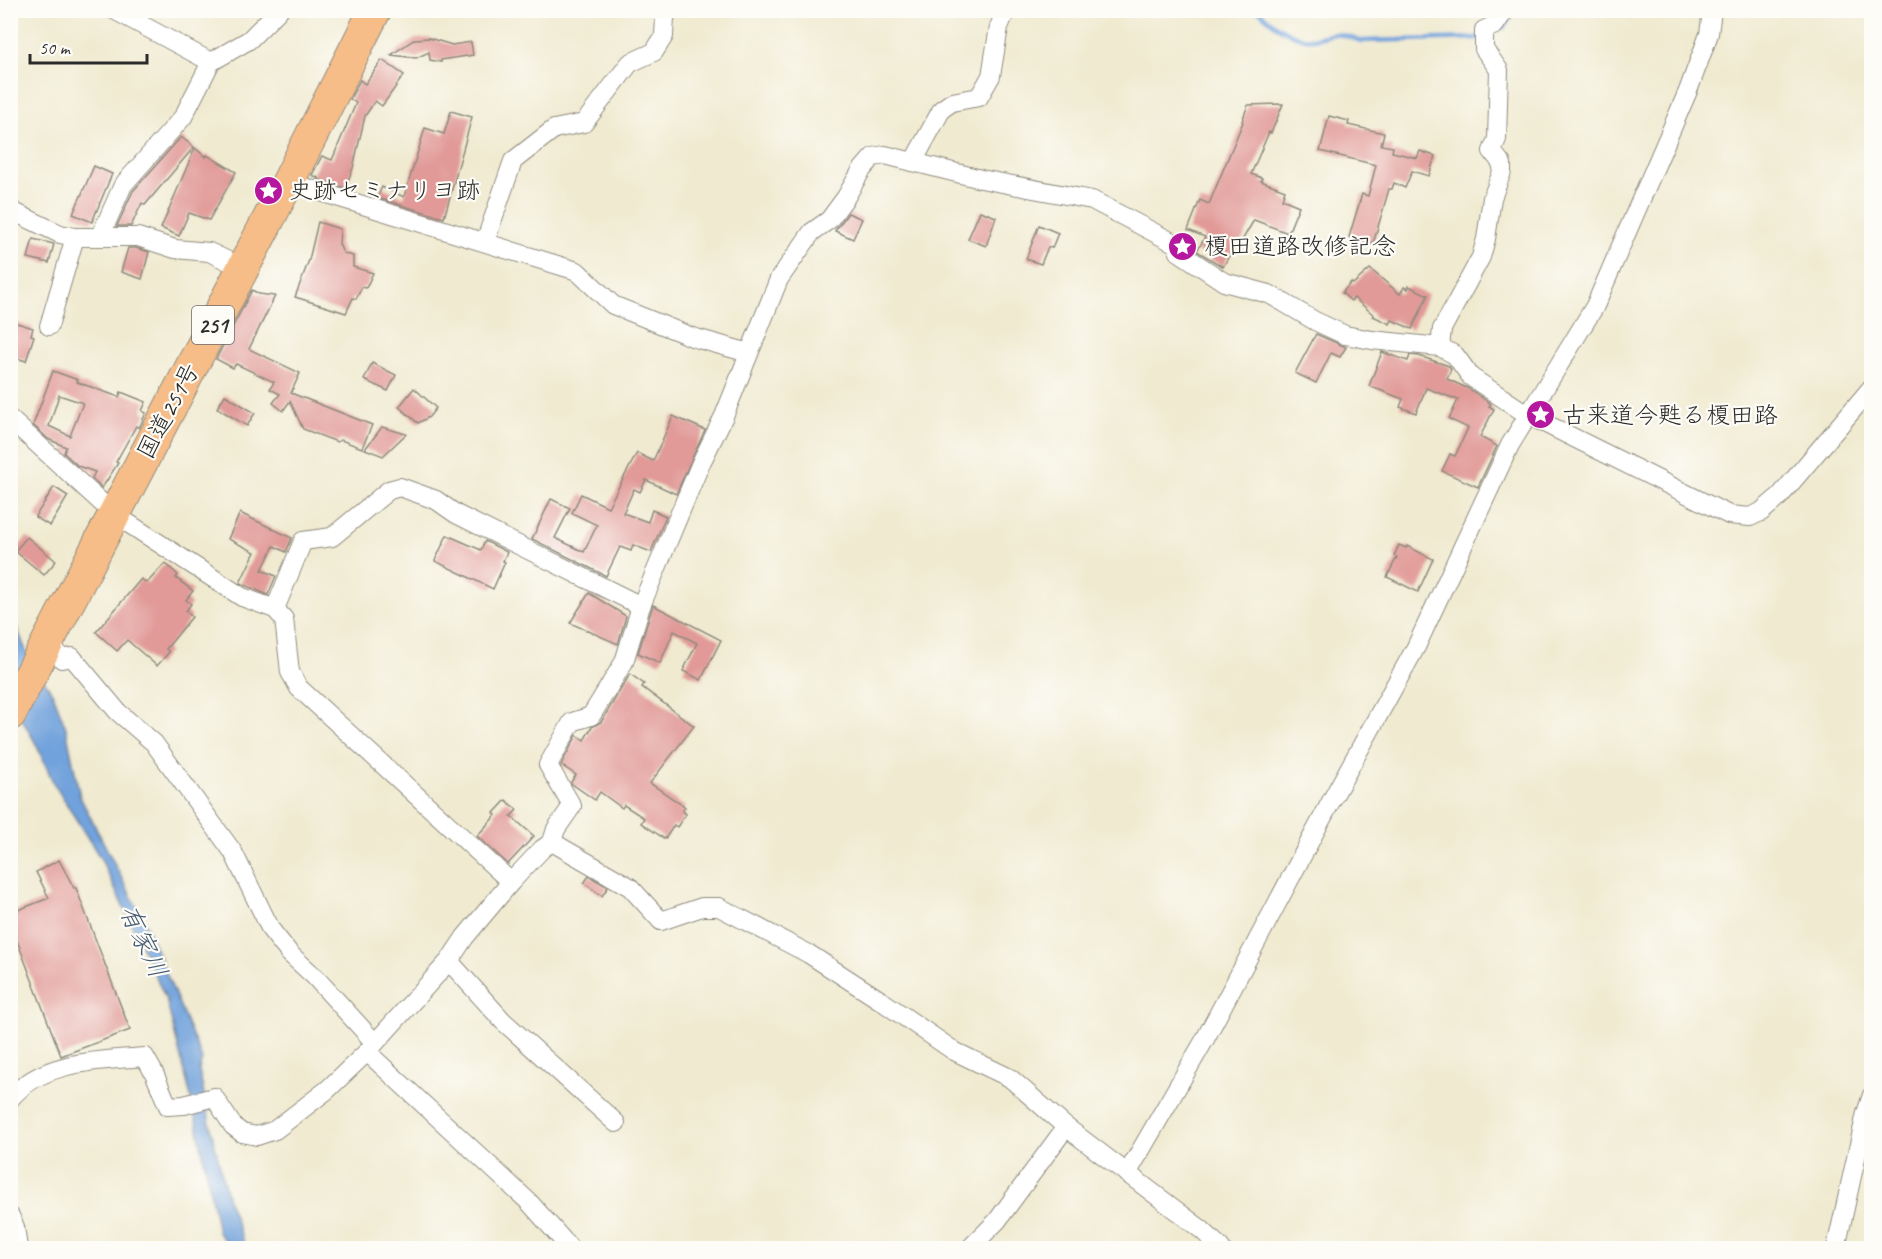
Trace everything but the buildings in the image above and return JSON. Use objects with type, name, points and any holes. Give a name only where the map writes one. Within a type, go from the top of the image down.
[{"type":"highway","name":"国道251号","points":[[10,714],[54,646],[114,514],[288,182],[375,10]]},
{"type":"street","points":[[114,10],[212,62]]},
{"type":"street","points":[[100,237],[123,185],[183,117],[212,62],[249,40],[279,10]]},
{"type":"street","points":[[485,242],[513,161],[554,129],[584,123],[630,63],[654,52],[664,36],[665,16],[670,10]]},
{"type":"street","points":[[913,162],[942,109],[952,102],[979,97],[991,76],[999,27],[1006,10]]},
{"type":"street","points":[[1440,347],[1442,328],[1481,257],[1492,198],[1502,172],[1502,164],[1492,151],[1497,139],[1499,70],[1485,49],[1484,30],[1495,25],[1505,10]]},
{"type":"street","points":[[1127,1174],[1204,1041],[1416,647],[1510,445],[1595,306],[1688,91],[1708,34],[1712,10]]},
{"type":"street","points":[[10,1099],[46,1072],[89,1062],[145,1057],[168,1106],[184,1105],[214,1097],[233,1126],[242,1133],[257,1136],[275,1130],[327,1090],[371,1047],[450,961],[465,937],[511,882],[542,849],[552,842],[556,829],[572,806],[548,765],[572,722],[591,716],[624,662],[641,606],[700,465],[724,416],[779,279],[812,232],[829,220],[861,171],[873,157],[885,155],[1029,190],[1092,200],[1176,244],[1179,252],[1224,282],[1269,294],[1315,321],[1345,334],[1372,340],[1440,347],[1455,355],[1471,377],[1528,415],[1720,511],[1740,517],[1749,517],[1761,512],[1780,496],[1872,387]]},
{"type":"street","points":[[288,182],[577,271],[613,305],[692,337],[749,352]]},
{"type":"street","points":[[10,210],[60,234],[75,237],[138,237],[175,249],[209,252],[243,268]]},
{"type":"street","points":[[49,326],[75,237]]},
{"type":"street","points":[[10,419],[114,514],[242,597],[275,609],[284,619],[290,672],[299,688],[511,882]]},
{"type":"street","points":[[275,609],[303,541],[332,537],[388,490],[400,487],[436,500],[456,514],[641,606]]},
{"type":"street","points":[[54,646],[62,659],[72,657],[118,712],[154,743],[233,852],[271,930],[290,954],[315,977],[371,1047],[529,1202],[570,1248]]},
{"type":"street","points":[[552,842],[630,887],[661,921],[702,908],[719,907],[779,937],[883,1002],[954,1051],[1010,1078],[1066,1127],[1202,1230],[1221,1248]]},
{"type":"street","points":[[450,961],[503,1021],[616,1123]]},
{"type":"street","points":[[1836,1248],[1872,1095]]},
{"type":"street","points":[[970,1248],[997,1221],[1066,1127]]},
{"type":"street","points":[[10,1216],[15,1227],[18,1248]]},
{"type":"water","name":"有家川","points":[[10,602],[14,620],[28,656],[53,694],[66,728],[80,797],[146,925],[202,1059],[199,1070],[211,1128],[228,1200],[246,1248],[230,1248],[218,1232],[194,1109],[166,999],[101,859],[54,784],[36,744],[11,700]]},
{"type":"waterway","points":[[1258,10],[1282,29],[1304,38],[1314,39],[1334,34],[1361,41],[1479,38]]},
{"type":"waterway","points":[[1503,28],[1515,10]]},
{"type":"place","name":"史跡セミナリヨ跡","points":[[268,190]]},
{"type":"place","name":"榎田道路改修記念","points":[[1183,246]]},
{"type":"place","name":"古来道今甦る榎田路","points":[[1541,415]]}]
